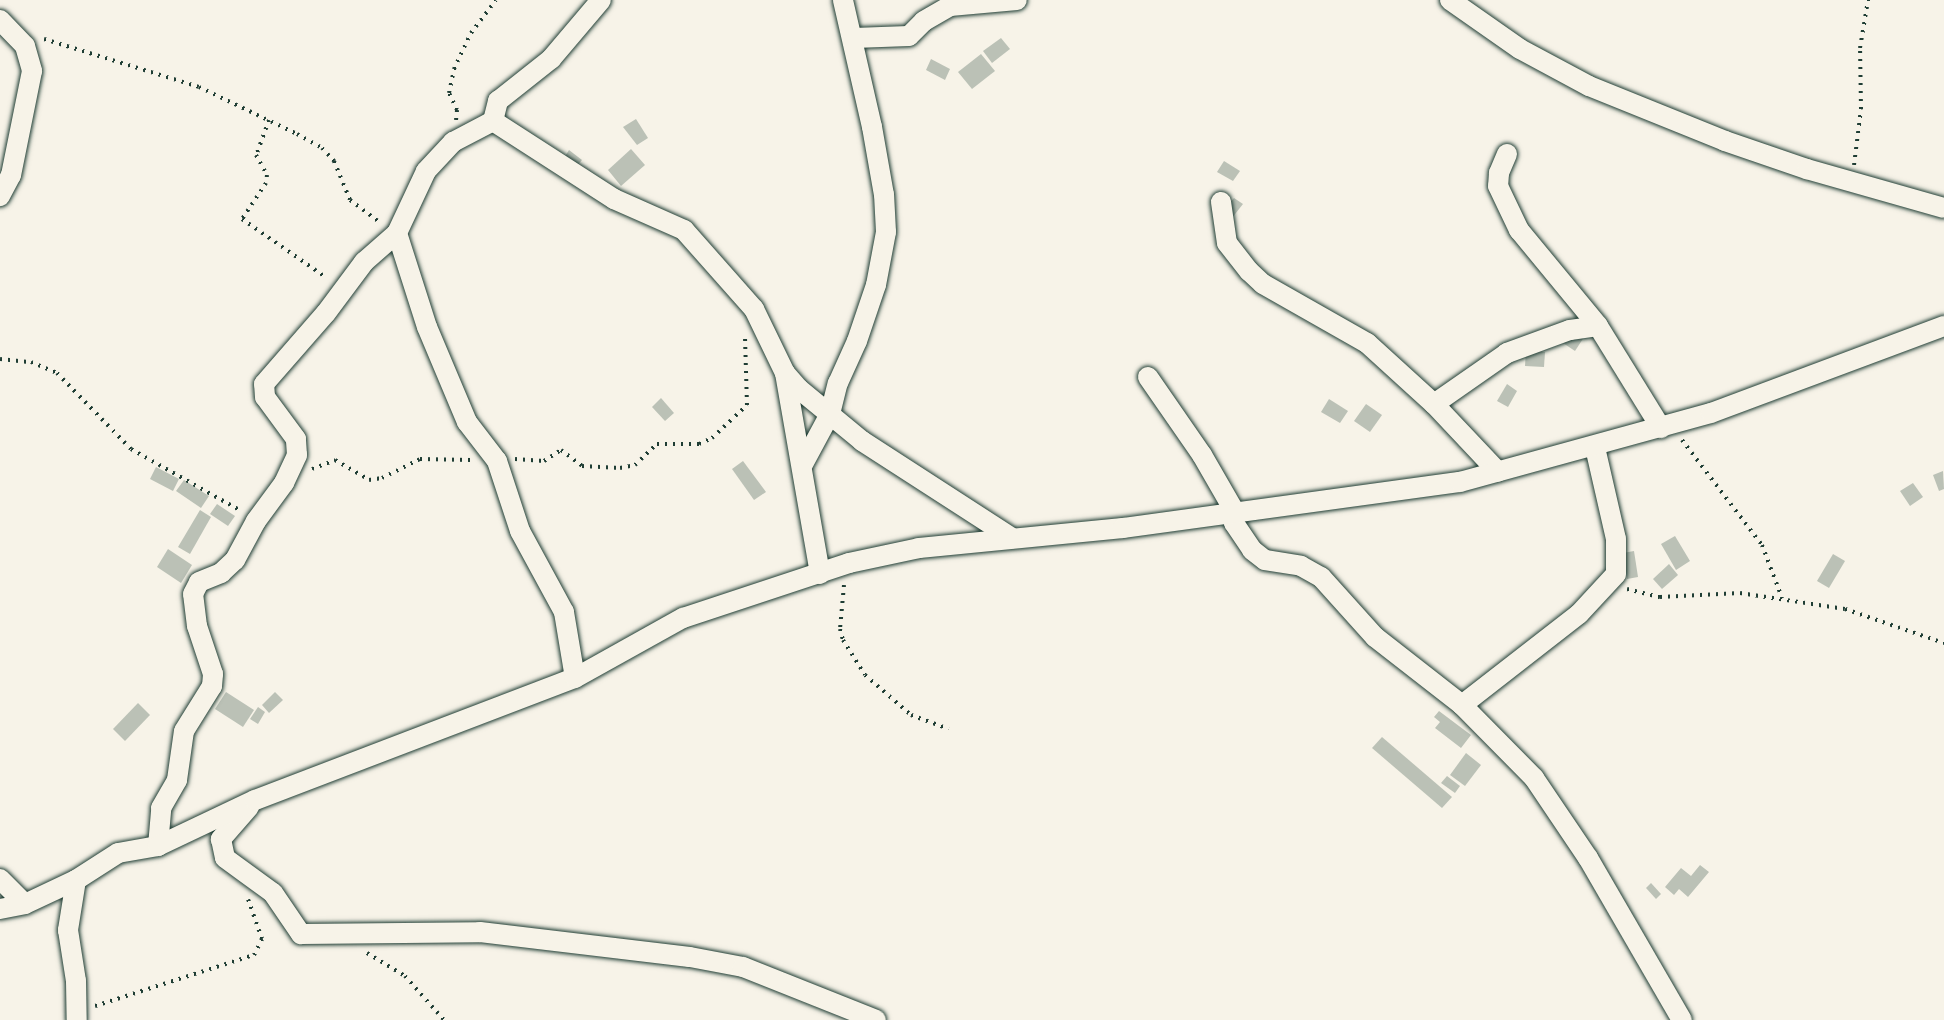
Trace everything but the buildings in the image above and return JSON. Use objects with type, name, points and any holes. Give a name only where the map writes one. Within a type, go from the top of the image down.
[{"type":"street","points":[[158,846],[161,808],[177,780],[184,731],[212,686],[213,674],[197,626],[193,594],[199,582],[221,573],[235,560],[256,521],[284,483],[299,448],[288,425],[265,397],[264,384],[364,262],[397,233],[420,180],[453,142],[493,121],[498,101],[551,59],[601,0]]},
{"type":"street","points":[[802,466],[830,414],[838,383],[850,361],[876,285],[886,232],[884,195],[854,38],[843,0]]},
{"type":"street","points":[[854,38],[909,36],[924,21],[950,6],[1017,0]]},
{"type":"street","points":[[1450,0],[1520,49],[1589,86],[1725,141],[1851,183],[1944,208]]},
{"type":"street","points":[[0,20],[28,51],[32,71],[11,175],[0,196]]},
{"type":"street","points":[[493,121],[614,199],[684,230],[754,309],[785,373],[820,574]]},
{"type":"street","points":[[1507,154],[1499,173],[1498,186],[1504,203],[1535,252],[1598,326],[1668,426]]},
{"type":"street","points":[[1221,202],[1227,243],[1249,271],[1263,284],[1367,343],[1434,404],[1498,472]]},
{"type":"street","points":[[397,233],[427,327],[462,411],[497,461],[520,531],[564,612],[575,678]]},
{"type":"street","points":[[1434,404],[1507,353],[1570,330],[1598,326]]},
{"type":"street","points":[[0,909],[25,904],[76,880],[118,853],[158,846],[255,800],[575,678],[683,618],[849,563],[919,548],[1123,528],[1460,482],[1668,426],[1874,355],[1944,326]]},
{"type":"street","points":[[785,373],[862,441],[1012,538]]},
{"type":"street","points":[[1148,377],[1202,455],[1234,514],[1234,523],[1252,550],[1265,560],[1301,566],[1321,577],[1375,637],[1462,705],[1534,778],[1595,870],[1682,1020]]},
{"type":"street","points":[[1462,705],[1579,614],[1611,584],[1618,562],[1616,539],[1595,447]]},
{"type":"street","points":[[255,800],[221,839],[225,858],[273,893],[294,929],[303,934],[480,932],[690,957],[743,967],[876,1020]]},
{"type":"street","points":[[0,879],[25,904]]},
{"type":"street","points":[[76,880],[68,930],[76,981],[77,1019]]},
{"type":"path","points":[[453,142],[457,110],[449,93],[454,69],[471,33],[496,0]]},
{"type":"path","points":[[1851,183],[1861,109],[1860,48],[1868,0]]},
{"type":"path","points":[[18,38],[47,39],[199,87],[269,120],[322,148],[334,161],[342,188],[350,200],[365,214],[397,233]]},
{"type":"path","points":[[269,120],[256,155],[267,175],[266,183],[242,219],[343,290]]},
{"type":"path","points":[[284,483],[335,460],[369,480],[382,478],[420,459],[544,461],[561,450],[582,466],[620,468],[635,465],[657,444],[699,444],[712,438],[747,405],[745,328],[754,309]]},
{"type":"path","points":[[0,359],[31,362],[57,373],[131,449],[256,521]]},
{"type":"path","points":[[1668,426],[1762,545],[1782,598]]},
{"type":"path","points":[[849,563],[841,600],[843,640],[865,675],[911,715],[949,729]]},
{"type":"path","points":[[1611,584],[1660,597],[1740,593],[1845,609],[1891,622],[1944,643]]},
{"type":"path","points":[[77,1019],[98,1003],[254,955],[262,939],[238,868]]},
{"type":"path","points":[[364,951],[405,976],[444,1020]]}]
